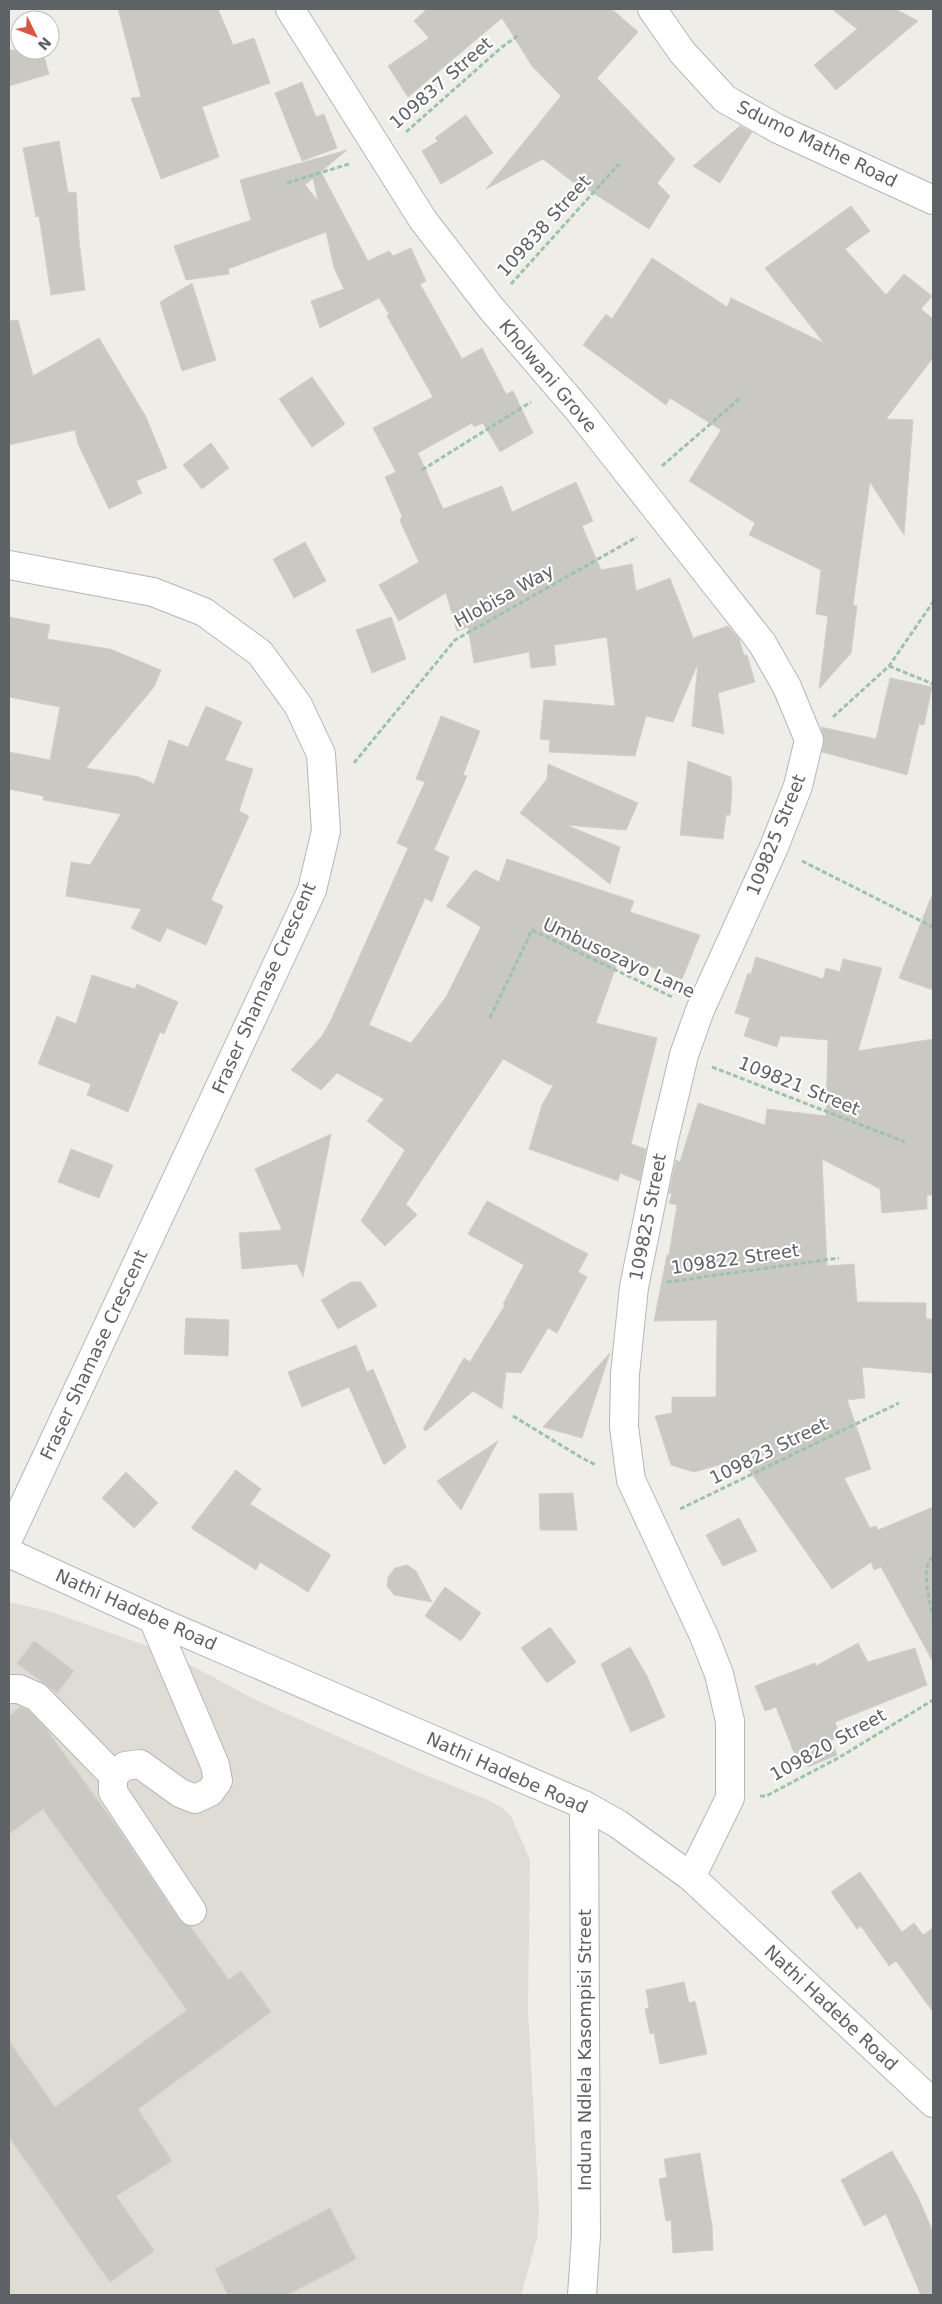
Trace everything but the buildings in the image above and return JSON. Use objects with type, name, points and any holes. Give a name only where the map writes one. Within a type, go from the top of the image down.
[{"type":"street","name":"Kholwani Grove","points":[[290,9],[423,220],[490,307],[639,486],[762,643],[788,687],[809,740]]},
{"type":"street","name":"Sdumo Mathe Road","points":[[652,9],[682,52],[724,98],[778,129],[933,200]]},
{"type":"street","name":"Fraser Shamase Crescent","points":[[9,565],[153,592],[204,612],[260,653],[298,705],[321,754],[326,797],[326,831],[312,890],[9,1537]]},
{"type":"street","name":"109825 Street","points":[[691,1878],[730,1798],[730,1721],[718,1674],[704,1636],[631,1480],[624,1427],[625,1374],[634,1287],[664,1139],[684,1055],[700,1010],[774,848],[798,786],[809,740]]},
{"type":"street","name":"Nathi Hadebe Road","points":[[9,1553],[153,1619],[584,1805],[618,1824],[691,1878],[933,2103]]},
{"type":"street","points":[[113,1776],[126,1766],[140,1764],[180,1793],[195,1799],[210,1792],[218,1781],[215,1765],[153,1619]]},
{"type":"street","points":[[9,1689],[19,1689],[37,1697],[113,1776],[113,1792],[192,1911]]},
{"type":"street","name":"Induna Ndlela Kasompisi Street","points":[[582,2295],[586,2236],[584,1805]]},
{"type":"path","name":"109837 Street","points":[[381,154],[502,46],[519,35]]},
{"type":"path","points":[[287,183],[381,154]]},
{"type":"path","name":"109838 Street","points":[[490,307],[619,164]]},
{"type":"path","points":[[422,470],[557,386]]},
{"type":"path","points":[[639,486],[739,399]]},
{"type":"path","name":"Hlobisa Way","points":[[326,797],[455,640],[666,521]]},
{"type":"path","points":[[809,740],[889,666],[933,602]]},
{"type":"path","points":[[889,666],[933,684]]},
{"type":"path","points":[[774,848],[933,927]]},
{"type":"path","name":"Umbusozayo Lane","points":[[490,1018],[532,930],[700,1010]]},
{"type":"path","name":"109821 Street","points":[[684,1055],[904,1142]]},
{"type":"path","name":"109822 Street","points":[[634,1287],[839,1258]]},
{"type":"path","name":"109823 Street","points":[[650,1523],[899,1403]]},
{"type":"path","points":[[513,1416],[582,1458],[631,1480]]},
{"type":"path","points":[[933,1557],[930,1558],[925,1569],[933,1619]]},
{"type":"path","name":"109820 Street","points":[[730,1798],[766,1796],[840,1757],[933,1700]]},
{"type":"shaded area","points":[[9,1602],[48,1611],[168,1653],[258,1701],[418,1772],[488,1800],[504,1809],[512,1818],[530,1860],[528,2010],[539,2210],[537,2238],[521,2295],[9,2295]]}]
